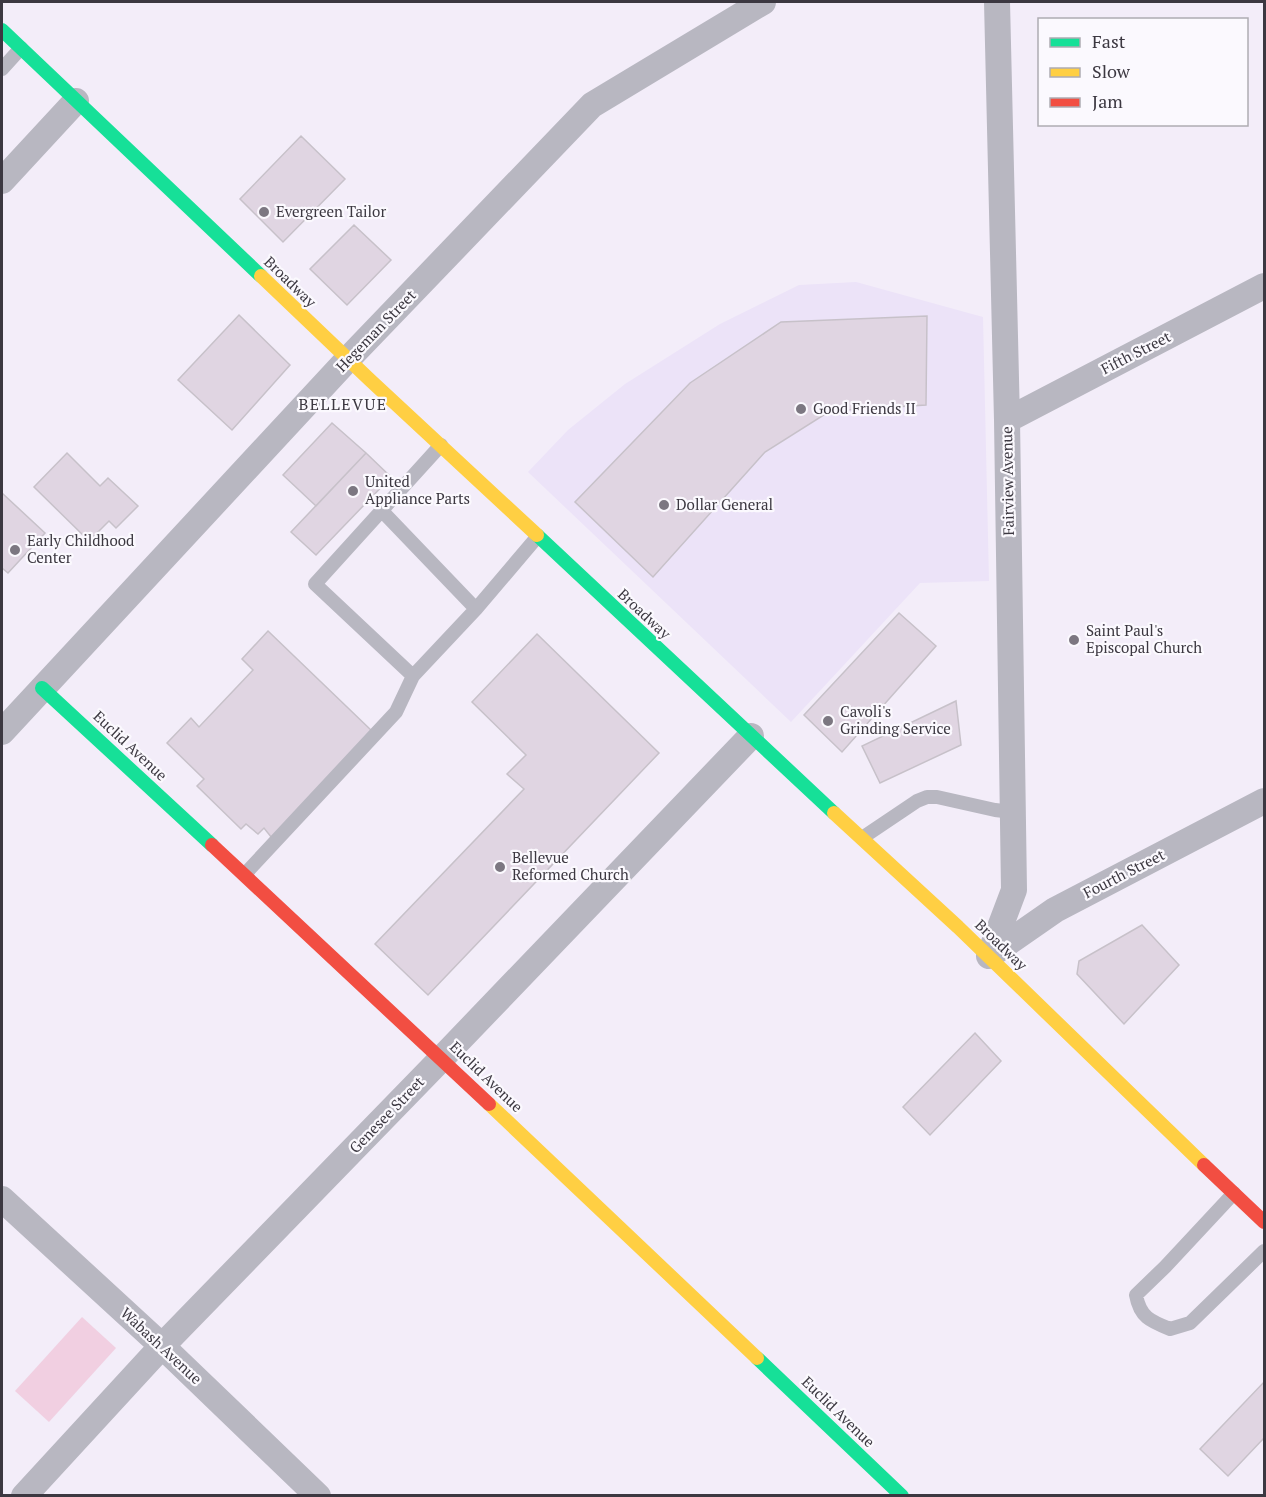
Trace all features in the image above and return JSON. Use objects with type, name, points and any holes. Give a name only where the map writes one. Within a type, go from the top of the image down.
[{"type":"main road","name":"Broadway","points":[[2,30],[348,359],[989,957],[1264,1222]]},
{"type":"main road","name":"Euclid Avenue","points":[[42,688],[442,1058],[902,1496]]},
{"type":"street","name":"Hegeman Street","points":[[2,732],[348,359],[592,105],[763,2]]},
{"type":"street","name":"Fairview Avenue","points":[[989,957],[1014,890],[997,2]]},
{"type":"street","points":[[2,181],[76,101]]},
{"type":"street","name":"Fifth Street","points":[[1006,420],[1264,286]]},
{"type":"street","name":"Genesee Street","points":[[24,1496],[162,1346],[751,736]]},
{"type":"street","name":"Fourth Street","points":[[989,957],[1055,910],[1264,801]]},
{"type":"street","name":"Wabash Avenue","points":[[2,1199],[162,1346],[318,1496]]},
{"type":"lane","points":[[2,69],[21,48]]},
{"type":"lane","points":[[412,676],[315,584],[441,445]]},
{"type":"lane","points":[[382,511],[476,609]]},
{"type":"lane","points":[[245,874],[396,712],[412,676],[476,609],[538,536]]},
{"type":"lane","points":[[862,838],[927,797],[1013,812]]},
{"type":"lane","points":[[1234,1193],[1136,1295],[1138,1308],[1149,1320],[1170,1329],[1190,1323],[1264,1251]]},
{"type":"shaded area","points":[[856,282],[983,317],[989,581],[920,583],[791,722],[528,472],[568,430],[625,384],[720,324],[799,285]]},
{"type":"shaded area","points":[[82,1317],[116,1348],[49,1422],[15,1391]]},
{"type":"building","points":[[301,136],[345,179],[283,242],[240,199]]},
{"type":"building","points":[[354,225],[391,260],[347,305],[310,269]]},
{"type":"building","points":[[239,315],[290,365],[232,430],[178,380]]},
{"type":"building","points":[[927,316],[926,405],[830,411],[765,452],[653,577],[575,502],[690,383],[781,322]]},
{"type":"building","points":[[332,423],[366,453],[316,506],[283,475]]},
{"type":"building","points":[[67,453],[100,486],[108,478],[138,506],[116,528],[109,521],[89,541],[34,487]]},
{"type":"building","name":"United Appliance Parts","points":[[366,453],[391,477],[316,555],[291,532]]},
{"type":"building","name":"Early Childhood Center","points":[[2,493],[45,533],[8,573],[2,568]]},
{"type":"building","points":[[899,613],[936,646],[842,752],[804,715]]},
{"type":"building","points":[[268,631],[373,732],[272,838],[264,828],[258,834],[246,824],[241,829],[197,786],[204,779],[167,743],[191,718],[199,727],[253,670],[242,659]]},
{"type":"building","name":"Bellevue Reformed Church","points":[[537,634],[659,753],[428,995],[375,944],[524,789],[507,774],[526,755],[472,702]]},
{"type":"building","points":[[956,701],[961,745],[880,783],[862,746]]},
{"type":"building","points":[[1142,925],[1179,965],[1124,1024],[1077,974],[1079,961]]},
{"type":"building","points":[[975,1033],[1001,1061],[930,1135],[903,1107]]},
{"type":"building","points":[[1264,1382],[1264,1438],[1228,1476],[1200,1449]]},
{"type":"traffic: fast","points":[[2,30],[261,276]]},
{"type":"traffic: fast","points":[[537,535],[834,813]]},
{"type":"traffic: fast","points":[[42,688],[212,845]]},
{"type":"traffic: fast","points":[[757,1358],[902,1496]]},
{"type":"traffic: slow","points":[[261,276],[537,535]]},
{"type":"traffic: slow","points":[[834,813],[958,927],[1204,1165]]},
{"type":"traffic: slow","points":[[489,1104],[757,1358]]},
{"type":"traffic: jam","points":[[212,845],[489,1104]]},
{"type":"traffic: jam","points":[[1204,1165],[1264,1222]]},
{"type":"place","name":"Evergreen Tailor","points":[[264,212]]},
{"type":"place","name":"Good Friends II","points":[[801,409]]},
{"type":"place","name":"United Appliance Parts","points":[[353,491]]},
{"type":"place","name":"Dollar General","points":[[664,505]]},
{"type":"place","name":"Early Childhood Center","points":[[15,550]]},
{"type":"place","name":"Saint Paul's Episcopal Church","points":[[1074,640]]},
{"type":"place","name":"Cavoli's Grinding Service","points":[[828,721]]},
{"type":"place","name":"Bellevue Reformed Church","points":[[500,867]]},
{"type":"district","name":"BELLEVUE","points":[[343,404]]}]
